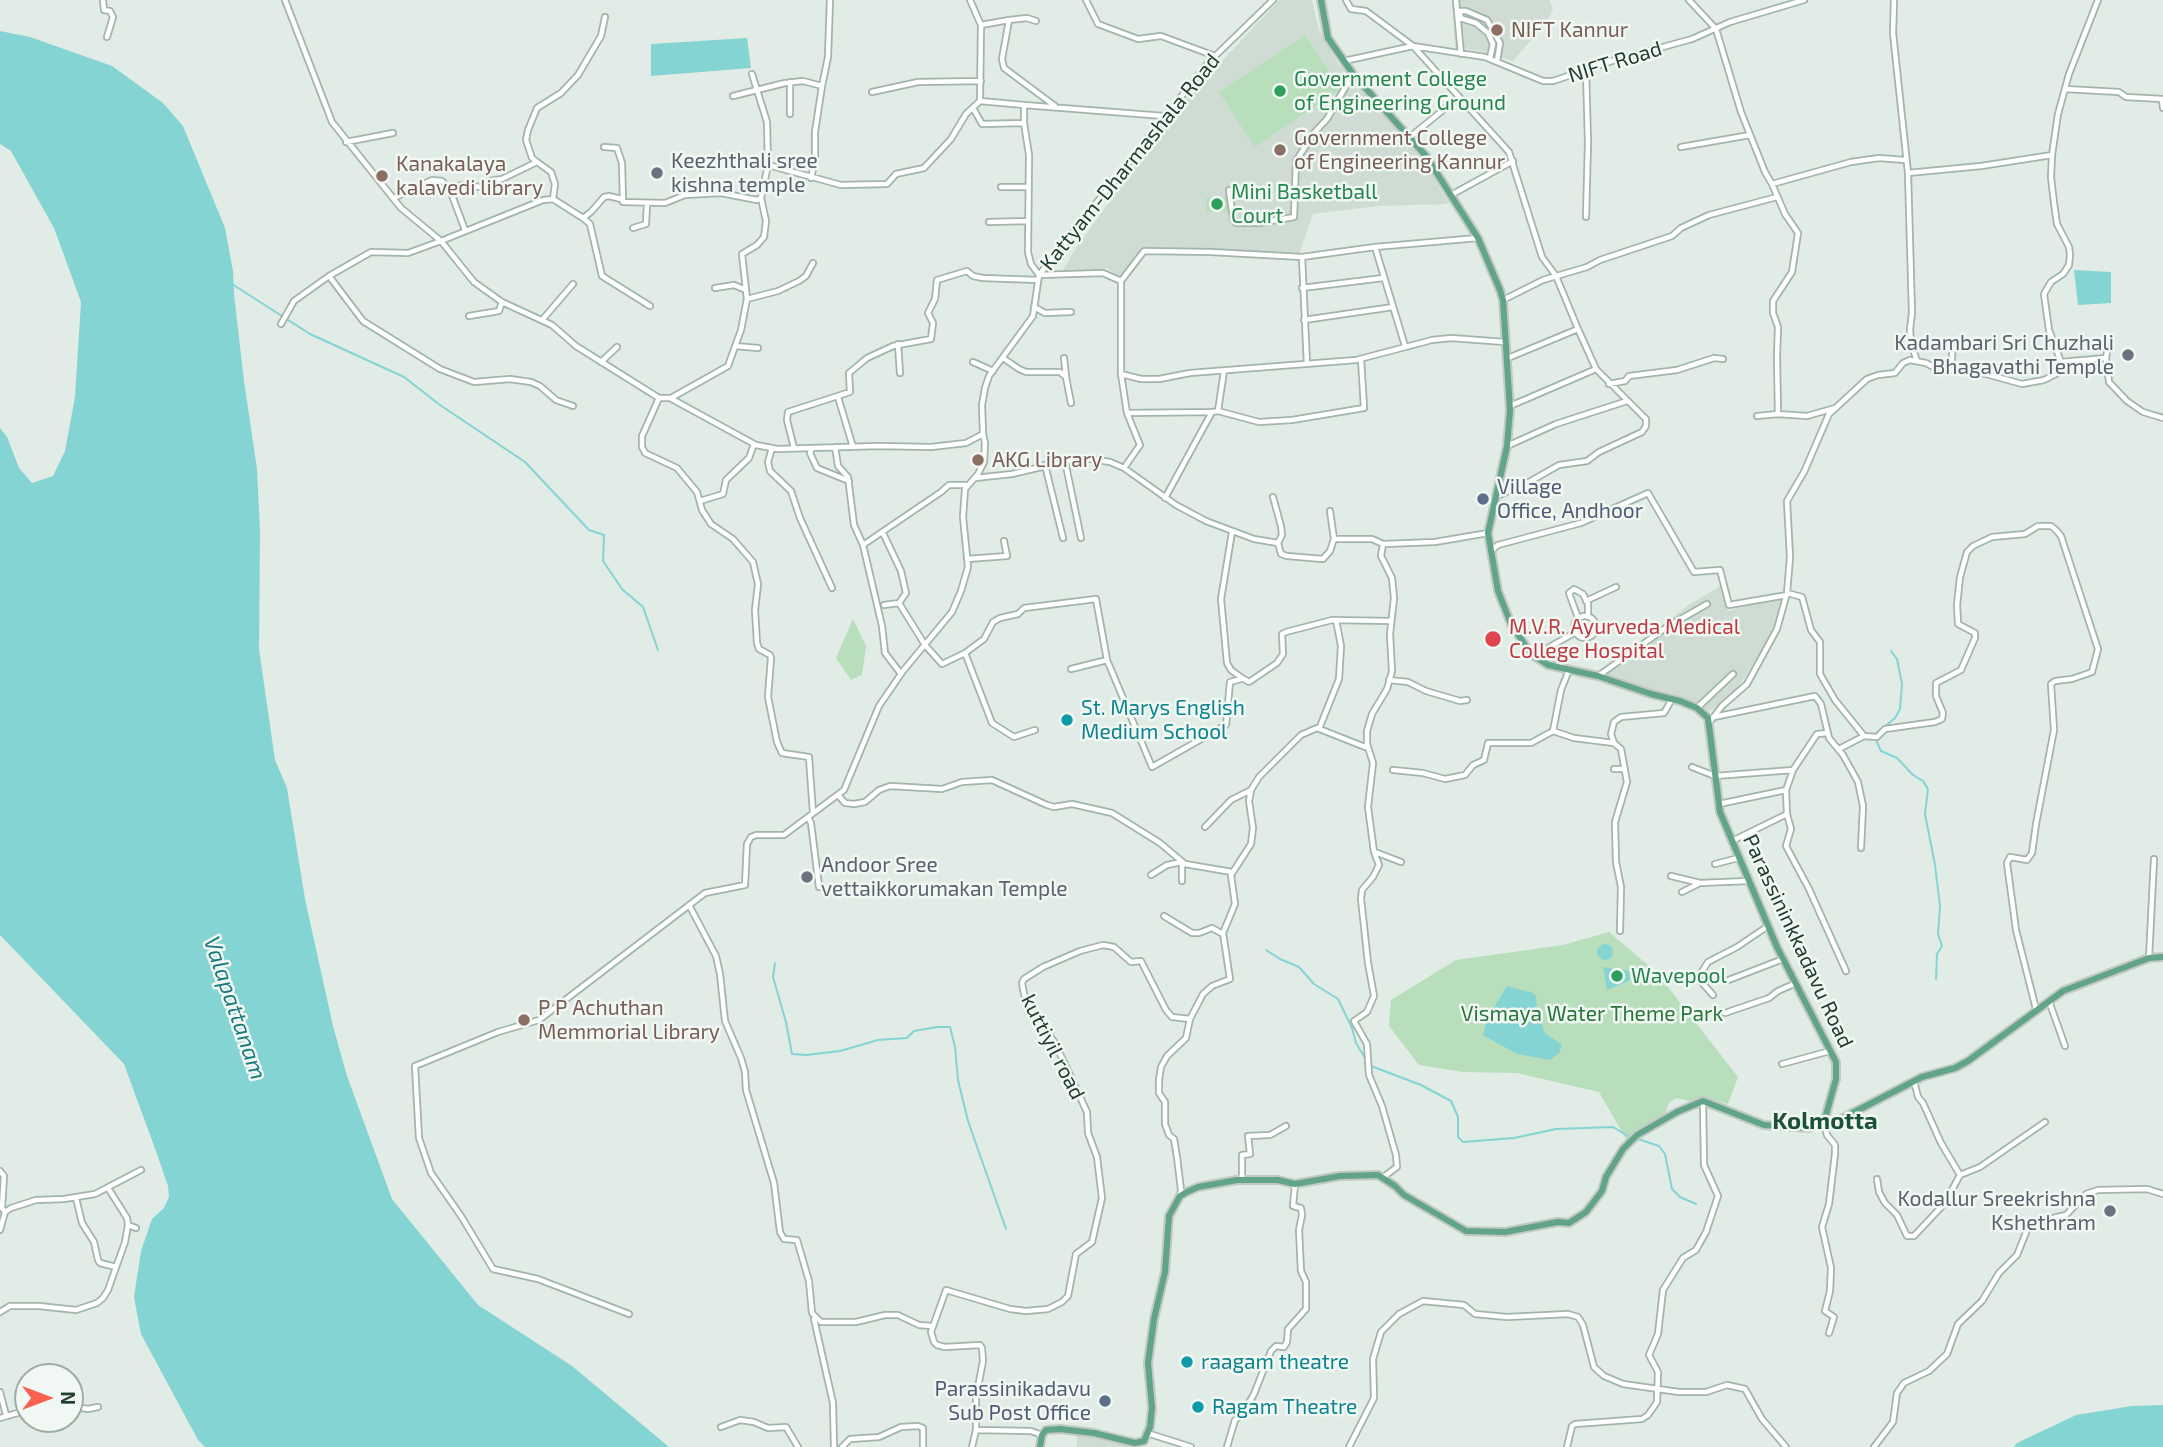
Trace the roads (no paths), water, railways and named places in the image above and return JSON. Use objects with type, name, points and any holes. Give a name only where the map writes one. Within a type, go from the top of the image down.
[{"type":"main road","points":[[1321,0],[1328,37],[1353,75],[1426,156],[1478,238],[1503,300],[1510,406],[1507,446],[1489,533],[1498,591],[1521,642],[1534,656],[1548,665],[1598,676],[1672,699],[1697,708],[1711,720]]},
{"type":"main road","name":"Parassininkkadavu Road","points":[[1711,720],[1719,804],[1738,858],[1783,959],[1836,1062],[1836,1079],[1824,1122]]},
{"type":"main road","points":[[1040,1447],[1042,1435],[1046,1430],[1069,1429],[1143,1444],[1152,1408],[1148,1385],[1149,1353],[1165,1272],[1168,1216],[1180,1196],[1198,1187],[1237,1180],[1278,1180],[1295,1184],[1340,1176],[1378,1175],[1404,1195],[1466,1231],[1505,1231],[1559,1222],[1569,1223],[1586,1212],[1602,1191],[1606,1177],[1623,1149],[1637,1135],[1677,1112],[1703,1101],[1764,1125],[1802,1128],[1824,1122],[1828,1124],[1914,1080],[1968,1061],[2063,991],[2150,957],[2163,957]]},
{"type":"street","points":[[103,0],[104,10],[110,11],[113,17],[107,37]]},
{"type":"street","points":[[285,0],[332,122],[346,142],[401,208],[441,241],[474,282],[502,302],[543,319],[568,340],[659,398],[670,398],[754,444],[772,448],[931,447],[966,443],[983,434]]},
{"type":"street","points":[[811,178],[828,57],[830,0]]},
{"type":"street","points":[[768,164],[841,185],[887,184],[896,174],[924,168],[980,100],[981,26],[970,0]]},
{"type":"street","points":[[1086,0],[1098,24],[1138,39],[1161,36],[1215,56]]},
{"type":"street","name":"Kattyam-Dharmashala Road","points":[[975,478],[984,462],[982,405],[985,388],[993,371],[1033,316],[1038,278],[1215,56],[1273,0]]},
{"type":"street","points":[[1346,0],[1351,9],[1366,10],[1413,46],[1509,152],[1542,257],[1556,276],[1596,369],[1608,384],[1646,419],[1642,432],[1598,452],[1587,461],[1559,465],[1497,496]]},
{"type":"street","points":[[1457,0],[1461,54]]},
{"type":"street","points":[[1689,0],[1716,29],[1733,90],[1750,135],[1785,214],[1798,233],[1792,272],[1773,301],[1773,313],[1778,327],[1778,414]]},
{"type":"street","name":"NIFT Road","points":[[1344,61],[1413,46],[1490,58],[1543,81],[1553,81],[1692,39],[1804,0]]},
{"type":"street","points":[[1894,0],[1893,23],[1908,173],[1912,313],[1910,329],[1917,361]]},
{"type":"street","points":[[1711,720],[1747,684],[1777,629],[1787,594],[1791,541],[1787,500],[1804,472],[1829,414],[1867,379],[1895,373],[1903,363],[1917,361],[1937,369],[1986,374],[2022,384],[2045,380],[2056,374],[2061,362],[2049,330],[2043,293],[2051,282],[2063,274],[2070,255],[2069,247],[2057,224],[2051,177],[2052,155],[2064,89],[2098,0]]},
{"type":"street","points":[[1490,58],[1493,44],[1488,33],[1476,23],[1460,18],[1460,11],[1487,20],[1499,38],[1497,61]]},
{"type":"street","points":[[553,199],[553,176],[532,158],[526,140],[528,130],[537,108],[561,93],[578,75],[601,36],[605,17]]},
{"type":"street","points":[[981,26],[1027,18],[1036,20]]},
{"type":"street","points":[[1009,20],[1002,59],[1004,68],[1055,106]]},
{"type":"street","points":[[1586,70],[1586,217]]},
{"type":"street","points":[[670,398],[728,366],[747,299],[741,254],[757,245],[764,237],[766,221],[761,198],[768,164],[769,137],[759,91],[752,74]]},
{"type":"street","points":[[1229,190],[1236,223],[1259,223],[1294,217],[1296,161],[1314,133],[1327,119],[1353,75]]},
{"type":"street","points":[[873,92],[918,82],[981,80]]},
{"type":"street","points":[[733,96],[790,82],[803,81],[822,86]]},
{"type":"street","points":[[790,82],[790,114]]},
{"type":"street","points":[[2064,89],[2105,90],[2119,92],[2126,97],[2162,99],[2163,108]]},
{"type":"street","points":[[1410,137],[1459,97]]},
{"type":"street","points":[[980,100],[1165,117]]},
{"type":"street","points":[[1024,105],[1029,155],[1028,252],[1038,278]]},
{"type":"street","points":[[973,108],[982,124],[1024,123]]},
{"type":"street","points":[[346,142],[393,133]]},
{"type":"street","points":[[1681,147],[1750,135]]},
{"type":"street","points":[[604,147],[617,148],[622,163],[621,199]]},
{"type":"street","points":[[1908,173],[1981,166],[2052,155]]},
{"type":"street","points":[[1772,184],[1851,162],[1879,158],[1905,160]]},
{"type":"street","points":[[1451,196],[1513,161]]},
{"type":"street","points":[[450,190],[461,185],[481,187],[489,181],[502,179],[537,162]]},
{"type":"street","points":[[394,198],[432,180],[442,181],[450,190],[465,230]]},
{"type":"street","points":[[1001,187],[1029,187]]},
{"type":"street","points":[[583,218],[604,197],[609,196],[626,202],[647,203],[664,203],[698,193],[732,193],[751,199],[761,198]]},
{"type":"street","points":[[1503,300],[1556,276],[1672,236],[1681,228],[1709,215],[1777,197]]},
{"type":"street","points":[[283,320],[294,301],[329,276],[372,252],[408,253],[543,200],[553,199],[590,224],[602,276],[650,306]]},
{"type":"street","points":[[633,228],[646,224],[647,203]]},
{"type":"street","points":[[989,222],[1028,222]]},
{"type":"street","points":[[1124,468],[1140,445],[1127,413],[1121,374],[1121,281],[1144,251],[1302,257],[1375,247],[1478,238]]},
{"type":"street","points":[[1375,247],[1405,346]]},
{"type":"street","points":[[1302,257],[1307,364]]},
{"type":"street","points":[[747,299],[778,291],[799,281],[806,276],[813,263]]},
{"type":"street","points":[[794,448],[787,420],[789,412],[849,392],[848,377],[852,370],[867,358],[898,344],[931,339],[933,323],[928,313],[936,299],[937,280],[967,271],[977,277],[1038,278],[1103,273],[1121,281]]},
{"type":"street","points":[[329,276],[363,321],[440,369],[474,382],[510,379],[531,382],[540,386],[556,401],[573,406]]},
{"type":"street","points":[[1302,288],[1383,278]]},
{"type":"street","points":[[543,319],[573,284]]},
{"type":"street","points":[[715,288],[734,285],[746,290]]},
{"type":"street","points":[[469,316],[499,311],[502,302]]},
{"type":"street","points":[[1034,307],[1045,313],[1071,312]]},
{"type":"street","points":[[1304,320],[1393,307]]},
{"type":"street","points":[[1508,358],[1578,329]]},
{"type":"street","points":[[1121,374],[1141,379],[1159,379],[1190,373],[1361,359],[1405,346],[1451,338],[1505,342]]},
{"type":"street","points":[[2109,340],[2106,358],[2109,382],[2127,401],[2143,412],[2163,418]]},
{"type":"street","points":[[898,344],[900,373]]},
{"type":"street","points":[[1951,370],[1953,344]]},
{"type":"street","points":[[735,346],[758,348]]},
{"type":"street","points":[[601,362],[617,347]]},
{"type":"street","points":[[1003,358],[1026,372],[1060,372],[1066,377]]},
{"type":"street","points":[[1063,358],[1071,403]]},
{"type":"street","points":[[1608,384],[1625,380],[1629,376],[1677,370],[1714,358],[1723,359]]},
{"type":"street","points":[[2061,362],[2106,358]]},
{"type":"street","points":[[1127,413],[1215,412],[1259,422],[1292,420],[1364,408],[1361,359]]},
{"type":"street","points":[[973,362],[993,371]]},
{"type":"street","points":[[1510,406],[1596,369]]},
{"type":"street","points":[[1165,498],[1215,412],[1224,371]]},
{"type":"street","points":[[838,397],[853,447]]},
{"type":"street","points":[[659,398],[642,436],[645,453],[677,468],[697,492],[702,510],[711,524],[733,539],[748,554],[756,569],[756,637],[759,649],[770,654],[771,658],[768,697],[777,743],[782,753],[810,757],[811,823],[818,887]]},
{"type":"street","points":[[1507,446],[1556,425],[1627,401]]},
{"type":"street","points":[[1757,416],[1807,416],[1836,407]]},
{"type":"street","points":[[699,501],[723,494],[726,480],[749,458],[754,444]]},
{"type":"street","points":[[812,447],[810,453],[817,468],[849,481]]},
{"type":"street","points":[[835,447],[838,466],[849,481],[854,525],[863,545],[886,653],[901,674]]},
{"type":"street","points":[[772,448],[768,462],[770,471],[790,491],[832,588]]},
{"type":"street","points":[[863,545],[948,485],[966,485],[975,478],[1012,474],[1065,461],[1091,459],[1110,462],[1124,468],[1165,498],[1206,521],[1254,539],[1278,543]]},
{"type":"street","points":[[1065,461],[1081,538]]},
{"type":"street","points":[[1045,465],[1063,538]]},
{"type":"street","points":[[629,1314],[538,1279],[493,1269],[431,1173],[419,1138],[415,1066],[498,1032],[539,1020],[705,893],[745,885],[747,844],[751,837],[784,835],[838,795],[848,784],[879,706],[901,674],[952,612],[965,578],[967,559],[963,517],[966,485]]},
{"type":"street","points":[[1492,550],[1498,545],[1581,523],[1648,493],[1694,572],[1720,570],[1729,605],[1787,594],[1802,597],[1811,630],[1819,642],[1820,674],[1830,693],[1864,736]]},
{"type":"street","points":[[1273,497],[1282,535],[1278,543],[1281,554],[1287,556],[1323,559],[1331,551],[1334,539],[1330,511]]},
{"type":"street","points":[[1839,749],[1864,736],[1875,738],[1885,729],[1942,719],[1936,684],[1961,670],[1975,638],[1975,633],[1958,624],[1960,577],[1968,552],[1973,546],[1992,537],[2025,534],[2038,526],[2051,526],[2056,530],[2061,536],[2098,649],[2091,672],[2050,684],[2054,730],[2032,853],[2027,860],[2010,857],[2007,863],[2009,895],[2036,1009]]},
{"type":"street","points":[[1232,531],[1221,599],[1227,663],[1231,670],[1242,678],[1249,681],[1282,658],[1282,634],[1336,620],[1391,621]]},
{"type":"street","points":[[883,532],[901,571],[906,593],[899,603],[884,605]]},
{"type":"street","points":[[1334,539],[1372,539],[1383,544],[1436,542],[1489,533]]},
{"type":"street","points":[[967,559],[1007,556],[1004,541]]},
{"type":"street","points":[[1382,1178],[1397,1167],[1396,1155],[1390,1130],[1369,1075],[1367,1044],[1354,1021],[1367,1012],[1374,996],[1368,963],[1362,890],[1377,871],[1378,865],[1368,807],[1373,762],[1367,744],[1367,731],[1372,714],[1387,689],[1392,671],[1391,621],[1394,598],[1392,578],[1381,556],[1383,544]]},
{"type":"street","points":[[1586,601],[1616,587]]},
{"type":"street","points":[[1574,633],[1581,638],[1592,636],[1596,625],[1588,616],[1586,601],[1578,589],[1569,593],[1578,618]]},
{"type":"street","points":[[899,603],[925,645],[942,664],[965,653],[984,639],[993,622],[1000,618],[1018,614],[1024,608],[1097,599],[1107,660],[1152,767],[1226,725],[1230,682],[1242,678]]},
{"type":"street","points":[[1598,676],[1667,627],[1707,604]]},
{"type":"street","points":[[1574,633],[1578,618],[1588,616]]},
{"type":"street","points":[[1319,729],[1339,679],[1341,646],[1336,620]]},
{"type":"street","points":[[1534,656],[1574,633]]},
{"type":"street","points":[[965,653],[992,723],[1014,737],[1035,730]]},
{"type":"street","points":[[1071,668],[1107,660]]},
{"type":"street","points":[[1553,731],[1561,690],[1569,670]]},
{"type":"street","points":[[1697,708],[1733,674]]},
{"type":"street","points":[[1389,680],[1408,682],[1426,691],[1460,701],[1467,700]]},
{"type":"street","points":[[1711,720],[1830,693]]},
{"type":"street","points":[[1815,696],[1821,704],[1829,738],[1839,749],[1858,782],[1862,795],[1861,848]]},
{"type":"street","points":[[1620,931],[1621,887],[1616,862],[1615,822],[1627,782],[1621,749],[1614,743],[1611,734],[1614,722],[1621,717],[1664,713],[1672,699]]},
{"type":"street","points":[[1180,1196],[1174,1139],[1169,1135],[1165,1124],[1165,1102],[1159,1093],[1158,1080],[1167,1056],[1186,1038],[1190,1019],[1203,995],[1212,986],[1230,979],[1223,934],[1236,904],[1233,872],[1251,844],[1251,790],[1259,777],[1301,735],[1319,729],[1364,747],[1367,744]]},
{"type":"street","points":[[1393,770],[1423,773],[1445,779],[1465,775],[1473,765],[1484,760],[1488,743],[1531,743],[1553,731],[1574,738],[1614,743]]},
{"type":"street","points":[[1828,733],[1817,734],[1793,770],[1786,790],[1791,829],[1786,846],[1810,889],[1846,971]]},
{"type":"street","points":[[1692,767],[1715,776],[1793,770]]},
{"type":"street","points":[[1614,769],[1625,769]]},
{"type":"street","points":[[838,795],[845,803],[853,804],[864,802],[879,790],[890,786],[942,789],[962,782],[992,780],[1047,805],[1055,807],[1072,804],[1112,813],[1160,843],[1182,862],[1195,868],[1233,872]]},
{"type":"street","points":[[1205,827],[1231,800],[1251,790]]},
{"type":"street","points":[[1719,804],[1786,790]]},
{"type":"street","points":[[1732,841],[1787,814]]},
{"type":"street","points":[[1374,852],[1401,862]]},
{"type":"street","points":[[1714,864],[1738,858]]},
{"type":"street","points":[[2150,957],[2154,859]]},
{"type":"street","points":[[1151,876],[1167,865],[1182,862]]},
{"type":"street","points":[[1182,862],[1182,881]]},
{"type":"street","points":[[1671,876],[1700,883],[1748,881]]},
{"type":"street","points":[[1682,892],[1700,883]]},
{"type":"street","points":[[689,905],[716,956],[725,1021],[741,1058],[746,1090],[774,1183],[780,1232],[784,1239],[797,1240],[805,1264],[810,1307],[833,1403],[834,1447]]},
{"type":"street","points":[[1164,916],[1192,933],[1212,928],[1223,934]]},
{"type":"street","points":[[1713,995],[1698,978],[1708,962],[1768,926]]},
{"type":"street","name":"kuttiyil road","points":[[932,1326],[946,1290],[1010,1309],[1048,1309],[1068,1296],[1076,1254],[1092,1242],[1102,1187],[1097,1157],[1088,1133],[1087,1112],[1055,1043],[1030,1008],[1024,994],[1024,979],[1080,951],[1103,945],[1114,947],[1131,962],[1141,961],[1172,1017],[1190,1019]]},
{"type":"street","points":[[1726,981],[1783,959]]},
{"type":"street","points":[[1725,1013],[1769,998],[1796,984]]},
{"type":"street","points":[[2049,1001],[2065,1046]]},
{"type":"street","points":[[1783,1064],[1830,1051]]},
{"type":"street","points":[[1914,1080],[1918,1097],[1960,1175]]},
{"type":"street","points":[[1567,1447],[1572,1426],[1575,1424],[1642,1419],[1657,1402],[1658,1372],[1649,1355],[1658,1334],[1663,1290],[1683,1258],[1696,1250],[1706,1232],[1718,1196],[1703,1165],[1703,1101]]},
{"type":"street","points":[[1824,1122],[1827,1135],[1835,1145],[1829,1204],[1822,1227],[1831,1268],[1831,1284],[1825,1311],[1834,1317],[1829,1333]]},
{"type":"street","points":[[1877,1179],[1879,1192],[1885,1203],[1897,1215],[1908,1236],[1914,1236],[1945,1203],[1960,1175],[1980,1167],[2045,1122]]},
{"type":"street","points":[[1237,1180],[1242,1178],[1242,1155],[1251,1154],[1248,1136],[1270,1135],[1286,1126]]},
{"type":"street","points":[[0,1230],[5,1212],[11,1208],[36,1200],[76,1198],[100,1192],[141,1170]]},
{"type":"street","points":[[0,1171],[4,1176],[2,1208],[5,1212]]},
{"type":"street","points":[[1227,1447],[1236,1420],[1254,1394],[1271,1351],[1276,1346],[1284,1347],[1288,1329],[1306,1309],[1306,1282],[1301,1271],[1299,1230],[1302,1215],[1301,1208],[1293,1206],[1295,1184]]},
{"type":"street","points":[[0,1312],[10,1306],[76,1310],[88,1308],[103,1298],[125,1242],[128,1225],[127,1217],[108,1188]]},
{"type":"street","points":[[1874,1447],[1893,1422],[1897,1393],[1904,1383],[1929,1371],[1947,1353],[1958,1324],[1982,1301],[1999,1273],[2017,1255],[2027,1230],[2036,1223],[2066,1216],[2086,1194],[2098,1189],[2147,1189],[2163,1194]]},
{"type":"street","points":[[76,1198],[82,1223],[94,1242],[98,1260],[116,1267]]},
{"type":"street","points":[[128,1225],[136,1228]]},
{"type":"street","points":[[1349,1447],[1374,1398],[1373,1359],[1381,1332],[1399,1314],[1423,1301],[1464,1305],[1475,1314],[1507,1317],[1569,1314],[1578,1317],[1583,1325],[1594,1367],[1604,1376],[1623,1384],[1658,1390],[1706,1392],[1727,1385],[1745,1389],[1754,1400],[1762,1419],[1786,1447]]},
{"type":"street","points":[[814,1318],[821,1322],[856,1322],[885,1315],[898,1315],[919,1325],[932,1326],[933,1342],[937,1345],[980,1345],[983,1361],[976,1398],[976,1430],[972,1447]]},
{"type":"street","points":[[0,1392],[3,1417]]},
{"type":"street","points":[[84,1408],[98,1407]]},
{"type":"street","points":[[721,1427],[740,1420],[768,1428],[786,1427],[797,1447]]},
{"type":"street","points":[[842,1447],[850,1439],[879,1437],[901,1427],[918,1426],[923,1428],[923,1447]]},
{"type":"street","points":[[976,1430],[1031,1431],[1042,1435]]},
{"type":"street","points":[[1147,1433],[1191,1447]]},
{"type":"water","name":"Valapattanam","points":[[0,31],[30,37],[112,66],[163,103],[183,126],[225,228],[233,271],[244,381],[257,469],[260,531],[259,649],[275,760],[287,788],[305,899],[333,1026],[347,1076],[392,1199],[478,1305],[572,1366],[669,1447],[205,1447],[198,1440],[141,1334],[134,1297],[141,1251],[152,1219],[164,1208],[169,1197],[157,1154],[124,1064],[0,935],[0,428],[7,437],[19,468],[32,483],[53,476],[65,451],[75,397],[81,302],[54,228],[11,151],[0,144]]},
{"type":"water","points":[[747,38],[751,68],[651,76],[651,44]]},
{"type":"water","points":[[2074,270],[2111,272],[2111,303],[2078,305]]},
{"type":"water","points":[[1602,944],[1608,944],[1613,952],[1611,958],[1602,960],[1597,955],[1597,949]]},
{"type":"water","name":"Wavepool","points":[[1603,967],[1629,971],[1630,980],[1607,990]]},
{"type":"water","points":[[1507,986],[1536,996],[1537,1011],[1545,1033],[1562,1045],[1559,1053],[1550,1060],[1517,1054],[1483,1035],[1487,1019]]},
{"type":"water","points":[[2163,1405],[2163,1447],[2014,1447],[2017,1443],[2076,1415],[2132,1406]]},
{"type":"waterway","points":[[232,284],[310,334],[404,377],[440,405],[525,462],[589,530],[604,535],[603,561],[622,589],[643,607],[658,650]]},
{"type":"waterway","points":[[1876,734],[1895,718],[1900,709],[1902,684],[1897,659],[1891,651]]},
{"type":"waterway","points":[[1876,740],[1881,751],[1897,758],[1913,775],[1923,781],[1928,789],[1925,814],[1935,865],[1940,906],[1938,934],[1942,946],[1937,954],[1936,979]]},
{"type":"waterway","points":[[1266,950],[1299,967],[1314,984],[1338,999],[1365,1058]]},
{"type":"waterway","points":[[775,963],[773,977],[792,1054],[840,1051],[878,1040],[907,1038],[914,1031],[950,1027],[958,1080],[968,1121],[1006,1229]]},
{"type":"waterway","points":[[1371,1066],[1421,1085],[1451,1101],[1458,1117],[1458,1137],[1463,1142],[1514,1138],[1556,1129],[1613,1127],[1628,1136]]},
{"type":"waterway","points":[[1638,1139],[1659,1146],[1665,1154],[1672,1189],[1680,1197],[1696,1204]]},
{"type":"place","name":"NIFT Kannur","points":[[1497,30]]},
{"type":"place","name":"Government College of Engineering Ground","points":[[1280,91]]},
{"type":"place","name":"Government College of Engineering Kannur","points":[[1280,150]]},
{"type":"place","name":"Keezhthali sree kishna temple","points":[[657,173]]},
{"type":"place","name":"Kanakalaya kalavedi library","points":[[382,176]]},
{"type":"place","name":"Mini Basketball Court","points":[[1217,204]]},
{"type":"place","name":"Kadambari Sri Chuzhali Bhagavathi Temple","points":[[2128,355]]},
{"type":"place","name":"AKG Library","points":[[978,460]]},
{"type":"place","name":"Village Office, Andhoor","points":[[1483,499]]},
{"type":"place","name":"M.V.R. Ayurveda Medical College Hospital","points":[[1493,639]]},
{"type":"place","name":"St. Marys English Medium School","points":[[1067,720]]},
{"type":"place","name":"Andoor Sree vettaikkorumakan Temple","points":[[807,877]]},
{"type":"place","name":"Wavepool","points":[[1617,976]]},
{"type":"place","name":"P P Achuthan Memmorial Library","points":[[524,1020]]},
{"type":"place","name":"Kodallur Sreekrishna Kshethram","points":[[2110,1211]]},
{"type":"place","name":"raagam theatre","points":[[1187,1362]]},
{"type":"place","name":"Parassinikadavu Sub Post Office","points":[[1105,1401]]},
{"type":"place","name":"Ragam Theatre","points":[[1198,1407]]},
{"type":"district","name":"Kolmotta","points":[[1825,1121]]},
{"type":"park label","name":"Vismaya Water Theme Park","points":[[1592,1014]]}]
